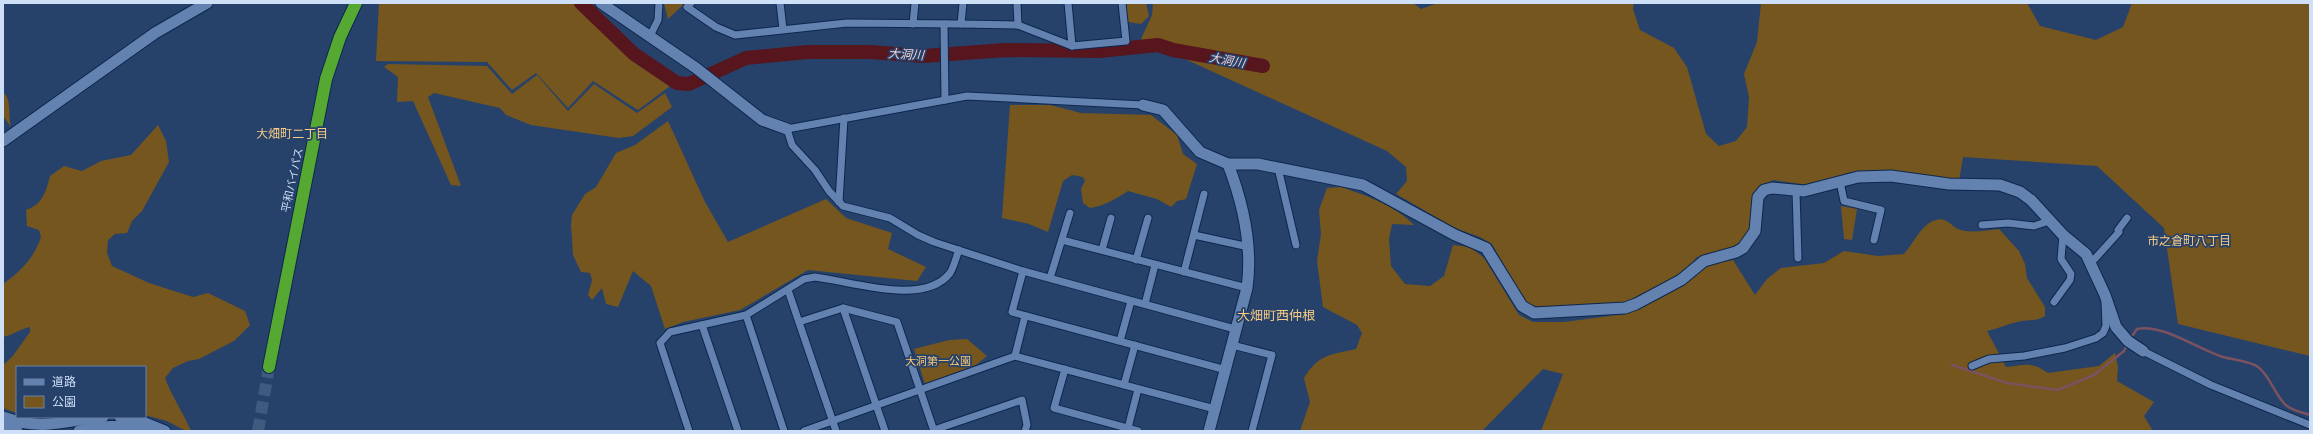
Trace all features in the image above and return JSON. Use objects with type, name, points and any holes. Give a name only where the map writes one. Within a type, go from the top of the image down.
[{"type":"highway","name":"平和バイパス","points":[[269,367],[326,79],[340,37],[356,3]]},
{"type":"street","points":[[601,3],[696,68],[762,120],[787,129],[967,96],[1143,105],[1163,110],[1200,152],[1228,164],[1258,164],[1363,186],[1455,235],[1482,245],[1486,248],[1522,306],[1534,313],[1612,310],[1636,304],[1681,280],[1704,260],[1736,252],[1743,248],[1755,231],[1758,197],[1764,190],[1772,188],[1804,192],[1858,177],[1892,176],[1949,184],[2000,185],[2026,196],[2063,235],[2086,254],[2105,295],[2116,327],[2128,341],[2143,351],[2211,386],[2310,425]]},
{"type":"street","points":[[650,36],[658,20],[659,3]]},
{"type":"street","points":[[691,3],[687,7],[716,27],[735,35],[847,23],[1018,25],[1072,46],[1126,41],[1122,3]]},
{"type":"street","points":[[780,3],[783,29]]},
{"type":"street","points":[[913,24],[915,3]]},
{"type":"street","points":[[961,24],[963,3]]},
{"type":"street","points":[[1017,3],[1018,25]]},
{"type":"street","points":[[1068,3],[1072,46]]},
{"type":"street","points":[[3,141],[155,33],[203,4]]},
{"type":"street","points":[[944,24],[945,100]]},
{"type":"street","points":[[839,202],[844,118]]},
{"type":"street","points":[[787,129],[792,145],[815,170],[829,191],[843,206],[890,218],[918,235],[1023,271],[1235,329]]},
{"type":"street","points":[[1209,431],[1247,288],[1250,266],[1243,209],[1228,164]]},
{"type":"street","points":[[1278,168],[1296,245]]},
{"type":"street","points":[[1840,182],[1844,201],[1881,210],[1874,240]]},
{"type":"street","points":[[1796,190],[1798,258]]},
{"type":"street","points":[[1184,272],[1204,194]]},
{"type":"street","points":[[1050,278],[1070,213]]},
{"type":"street","points":[[1102,250],[1111,218]]},
{"type":"street","points":[[1136,260],[1148,218]]},
{"type":"street","points":[[2091,263],[2119,232],[2118,230],[2127,218]]},
{"type":"street","points":[[1982,225],[2008,223],[2034,226],[2049,221]]},
{"type":"street","points":[[1194,235],[1248,247]]},
{"type":"street","points":[[2054,302],[2070,280],[2071,274],[2061,259],[2063,235]]},
{"type":"street","points":[[1062,240],[1247,288]]},
{"type":"street","points":[[690,431],[660,343],[670,332],[746,315],[804,279],[815,277],[884,289],[929,287],[950,272],[959,250]]},
{"type":"street","points":[[1145,304],[1155,265]]},
{"type":"street","points":[[1023,271],[1012,312],[1226,370]]},
{"type":"street","points":[[788,290],[836,431]]},
{"type":"street","points":[[1972,366],[1989,359],[2038,353],[2096,338],[2103,333],[2106,326],[2104,306],[2105,295]]},
{"type":"street","points":[[1120,341],[1131,301]]},
{"type":"street","points":[[799,322],[843,308],[897,322],[934,430],[1022,400],[1027,425],[1025,431]]},
{"type":"street","points":[[843,308],[885,431]]},
{"type":"street","points":[[746,315],[784,431]]},
{"type":"street","points":[[1015,356],[1025,316]]},
{"type":"street","points":[[702,325],[738,431]]},
{"type":"street","points":[[1124,385],[1135,345]]},
{"type":"street","points":[[1232,345],[1272,355],[1252,431]]},
{"type":"street","points":[[804,431],[1015,356],[1215,409]]},
{"type":"street","points":[[1065,369],[1054,408],[1124,429],[1138,431]]},
{"type":"street","points":[[1124,429],[1138,389]]},
{"type":"street","points":[[3,417],[27,424],[48,426],[97,418]]},
{"type":"street","points":[[133,418],[165,431]]},
{"type":"street","points":[[79,431],[109,426],[129,427],[142,431]]},
{"type":"street","points":[[3,427],[17,431]]},
{"type":"green space","points":[[379,3],[576,3],[630,54],[670,86],[638,110],[593,81],[568,108],[536,73],[512,90],[487,62],[376,61]]},
{"type":"green space","points":[[664,3],[685,3],[668,19]]},
{"type":"green space","points":[[1125,3],[1146,3],[1149,16],[1141,24],[1128,22]]},
{"type":"green space","points":[[1153,3],[1413,3],[1421,9],[1438,3],[1634,3],[1633,9],[1640,30],[1674,48],[1687,67],[1706,134],[1719,146],[1736,141],[1747,127],[1749,97],[1744,74],[1757,42],[1761,3],[2027,3],[2040,26],[2096,40],[2123,27],[2132,3],[2310,3],[2310,356],[2178,324],[2164,228],[2097,166],[1963,157],[1959,181],[1876,171],[1851,172],[1808,185],[1773,180],[1758,189],[1749,232],[1739,245],[1728,251],[1697,257],[1682,274],[1624,303],[1542,308],[1526,303],[1492,244],[1480,237],[1455,228],[1396,194],[1407,181],[1406,167],[1387,151],[1141,39],[1152,15]]},
{"type":"green space","points":[[388,64],[487,66],[512,94],[537,75],[568,111],[594,84],[637,113],[665,93],[672,107],[633,136],[619,138],[531,125],[506,115],[500,108],[434,93],[428,97],[461,186],[451,185],[413,101],[397,102],[398,77],[384,67]]},
{"type":"green space","points":[[3,92],[8,99],[11,127],[3,116]]},
{"type":"green space","points":[[1010,105],[1050,105],[1081,113],[1151,115],[1177,135],[1183,154],[1197,164],[1186,199],[1177,201],[1171,207],[1157,199],[1128,191],[1110,202],[1090,208],[1083,203],[1081,189],[1085,181],[1083,177],[1072,175],[1063,181],[1048,232],[1029,224],[1002,218]]},
{"type":"green space","points":[[668,121],[705,202],[728,242],[826,199],[846,218],[892,233],[888,249],[926,267],[917,281],[808,270],[740,310],[683,322],[665,329],[651,286],[633,271],[618,307],[606,304],[602,288],[592,300],[588,295],[592,280],[590,273],[581,272],[573,255],[571,225],[572,215],[585,194],[596,187],[616,153],[635,145]]},
{"type":"green space","points":[[158,125],[166,141],[169,162],[142,211],[132,221],[127,233],[115,234],[108,240],[107,253],[112,266],[149,283],[193,297],[208,293],[245,311],[250,325],[234,341],[199,359],[188,361],[173,368],[165,378],[191,431],[186,431],[167,421],[146,415],[146,366],[16,366],[16,413],[3,408],[3,365],[12,357],[30,332],[30,327],[3,337],[3,284],[16,274],[31,258],[41,237],[39,230],[27,226],[26,210],[40,201],[47,187],[50,176],[64,166],[82,171],[101,161],[131,155]]},
{"type":"green space","points":[[1341,187],[1380,202],[1398,212],[1414,225],[1392,224],[1389,239],[1391,266],[1405,284],[1430,286],[1444,276],[1453,245],[1470,247],[1484,258],[1519,315],[1533,322],[1564,322],[1625,314],[1681,286],[1709,264],[1733,260],[1755,295],[1767,279],[1781,268],[1824,263],[1844,251],[1878,256],[1904,254],[1926,225],[1939,219],[1945,220],[1958,229],[1968,231],[1999,229],[2019,251],[2025,264],[2027,278],[2045,307],[2045,316],[2041,318],[2021,321],[1987,331],[2006,367],[2033,365],[2048,373],[2099,366],[2115,353],[2118,367],[2117,381],[2154,402],[2144,416],[2153,431],[1541,431],[1563,374],[1543,369],[1482,431],[1300,431],[1310,402],[1304,378],[1309,370],[1320,360],[1332,354],[1356,349],[1362,333],[1357,325],[1323,307],[1317,261],[1321,234],[1319,210],[1327,188]]},
{"type":"green space","points":[[1841,206],[1857,209],[1852,240],[1844,239]]},
{"type":"green space","name":"大洞第一公園","points":[[967,339],[987,356],[976,365],[925,384],[914,349],[949,340]]},
{"type":"waterway","name":"大洞川","points":[[581,3],[634,54],[677,83],[689,84],[746,58],[807,52],[870,52],[924,56],[1005,50],[1099,51],[1158,45],[1173,50],[1263,66]]},
{"type":"waterway","points":[[2130,339],[2137,329],[2147,328],[2157,330],[2168,333],[2223,357],[2255,365],[2266,375],[2280,398],[2288,407],[2310,415]]},
{"type":"waterway","points":[[1952,365],[2007,383],[2058,390],[2094,375],[2124,351],[2127,345]]},
{"type":"tunnel","points":[[258,431],[269,367]]},
{"type":"district","name":"大畑町二丁目","points":[[292,133]]},
{"type":"district","name":"市之倉町八丁目","points":[[2189,240]]},
{"type":"district","name":"大畑町西仲根","points":[[1276,315]]}]
